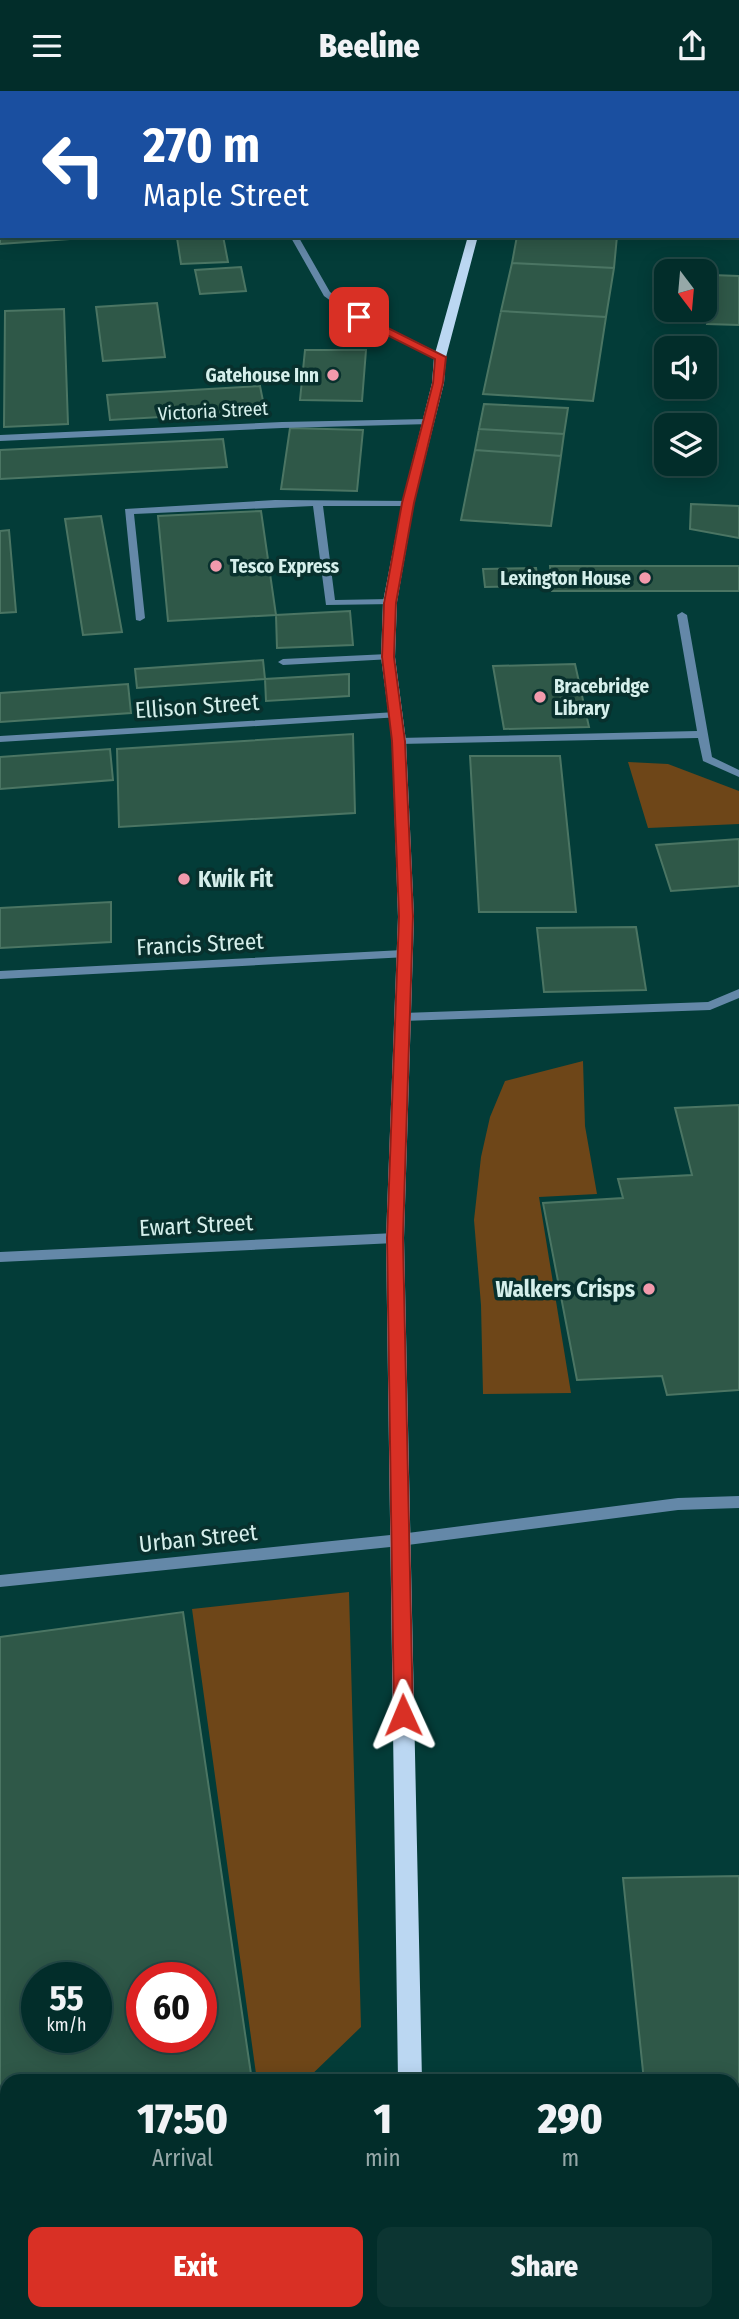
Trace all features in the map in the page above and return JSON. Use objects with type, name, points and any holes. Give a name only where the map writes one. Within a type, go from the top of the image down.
[{"type":"main road","points":[[410,2074],[395,1238],[403,1017],[402,954],[406,916],[399,741],[388,657],[390,603],[408,503],[438,383],[440,357],[472,238]]},
{"type":"street","points":[[295,238],[327,294],[359,317],[440,357]]},
{"type":"street","name":"Victoria Street","points":[[0,438],[282,425],[427,422]]},
{"type":"street","points":[[140,618],[130,511],[318,503],[408,503]]},
{"type":"street","points":[[318,503],[330,603],[390,603]]},
{"type":"street","points":[[682,615],[707,759],[739,774]]},
{"type":"street","points":[[284,662],[388,657]]},
{"type":"street","name":"Ellison Street","points":[[0,739],[396,715]]},
{"type":"street","points":[[399,741],[703,734]]},
{"type":"street","name":"Francis Street","points":[[0,975],[402,954]]},
{"type":"street","points":[[403,1017],[710,1006],[739,993]]},
{"type":"street","name":"Ewart Street","points":[[0,1257],[395,1238]]},
{"type":"street","name":"Urban Street","points":[[0,1581],[400,1540],[678,1504],[739,1502]]},
{"type":"shaded area","points":[[628,762],[668,764],[739,791],[739,824],[648,828]]},
{"type":"shaded area","points":[[583,1061],[585,1126],[597,1194],[539,1197],[571,1393],[483,1394],[481,1305],[474,1220],[481,1157],[490,1117],[505,1081]]},
{"type":"shaded area","points":[[349,1592],[361,2027],[312,2074],[256,2074],[192,1609]]},
{"type":"building","points":[[0,238],[84,238],[0,244]]},
{"type":"building","points":[[177,238],[223,238],[228,262],[181,264]]},
{"type":"building","points":[[517,238],[617,238],[614,268],[512,263]]},
{"type":"building","points":[[512,263],[614,268],[606,317],[501,311]]},
{"type":"building","points":[[241,267],[246,291],[200,294],[195,270]]},
{"type":"building","points":[[718,275],[739,276],[739,325],[707,324],[718,322]]},
{"type":"building","points":[[157,303],[165,357],[103,361],[96,307]]},
{"type":"building","points":[[64,309],[68,424],[4,427],[5,311]]},
{"type":"building","points":[[501,311],[606,317],[593,401],[483,394]]},
{"type":"building","name":"Gatehouse Inn","points":[[305,350],[366,350],[362,401],[300,400]]},
{"type":"building","points":[[260,386],[265,411],[110,420],[107,395]]},
{"type":"building","points":[[484,404],[568,408],[564,434],[479,429]]},
{"type":"building","points":[[290,428],[363,430],[357,491],[281,489]]},
{"type":"building","points":[[479,429],[564,434],[561,456],[475,450]]},
{"type":"building","points":[[223,439],[227,467],[0,479],[0,450]]},
{"type":"building","points":[[475,450],[561,456],[551,526],[461,520]]},
{"type":"building","points":[[691,504],[739,506],[739,538],[690,529]]},
{"type":"building","name":"Tesco Express","points":[[261,511],[276,615],[168,621],[158,516]]},
{"type":"building","points":[[101,516],[122,632],[83,635],[65,519]]},
{"type":"building","points":[[9,530],[16,612],[0,613],[0,531]]},
{"type":"building","name":"Lexington House","points":[[550,566],[739,566],[739,591],[552,591]]},
{"type":"building","points":[[536,568],[539,586],[485,587],[483,569]]},
{"type":"building","points":[[350,611],[353,645],[277,648],[276,615]]},
{"type":"building","points":[[263,660],[265,679],[137,688],[135,669]]},
{"type":"building","name":"Bracebridge Library","points":[[575,664],[589,727],[504,729],[493,666]]},
{"type":"building","points":[[349,674],[349,696],[266,701],[265,679]]},
{"type":"building","points":[[128,684],[131,713],[0,722],[0,693]]},
{"type":"building","points":[[353,734],[355,813],[119,827],[117,749]]},
{"type":"building","points":[[110,749],[113,780],[0,789],[0,757]]},
{"type":"building","points":[[470,756],[560,756],[576,912],[479,912]]},
{"type":"building","points":[[739,839],[739,886],[671,891],[656,845]]},
{"type":"building","points":[[111,902],[111,942],[0,948],[0,908]]},
{"type":"building","points":[[636,927],[646,990],[544,992],[537,928]]},
{"type":"building","name":"Walkers Crisps","points":[[739,1105],[739,1390],[667,1395],[662,1376],[577,1380],[543,1203],[623,1198],[618,1179],[692,1175],[675,1108]]},
{"type":"building","points":[[183,1612],[251,2074],[0,2074],[0,1637]]},
{"type":"building","points":[[739,1876],[739,2074],[643,2074],[623,1878]]},
{"type":"place","name":"Gatehouse Inn","points":[[333,375]]},
{"type":"place","name":"Tesco Express","points":[[216,566]]},
{"type":"place","name":"Lexington House","points":[[645,578]]},
{"type":"place","name":"Bracebridge Library","points":[[540,697]]},
{"type":"place","name":"Kwik Fit","points":[[184,879]]},
{"type":"place","name":"Walkers Crisps","points":[[649,1289]]},
{"type":"route","points":[[359,317],[440,357],[438,383],[408,503],[390,603],[388,657],[399,741],[406,916],[402,954],[403,1017],[395,1238],[403,1715]]}]
